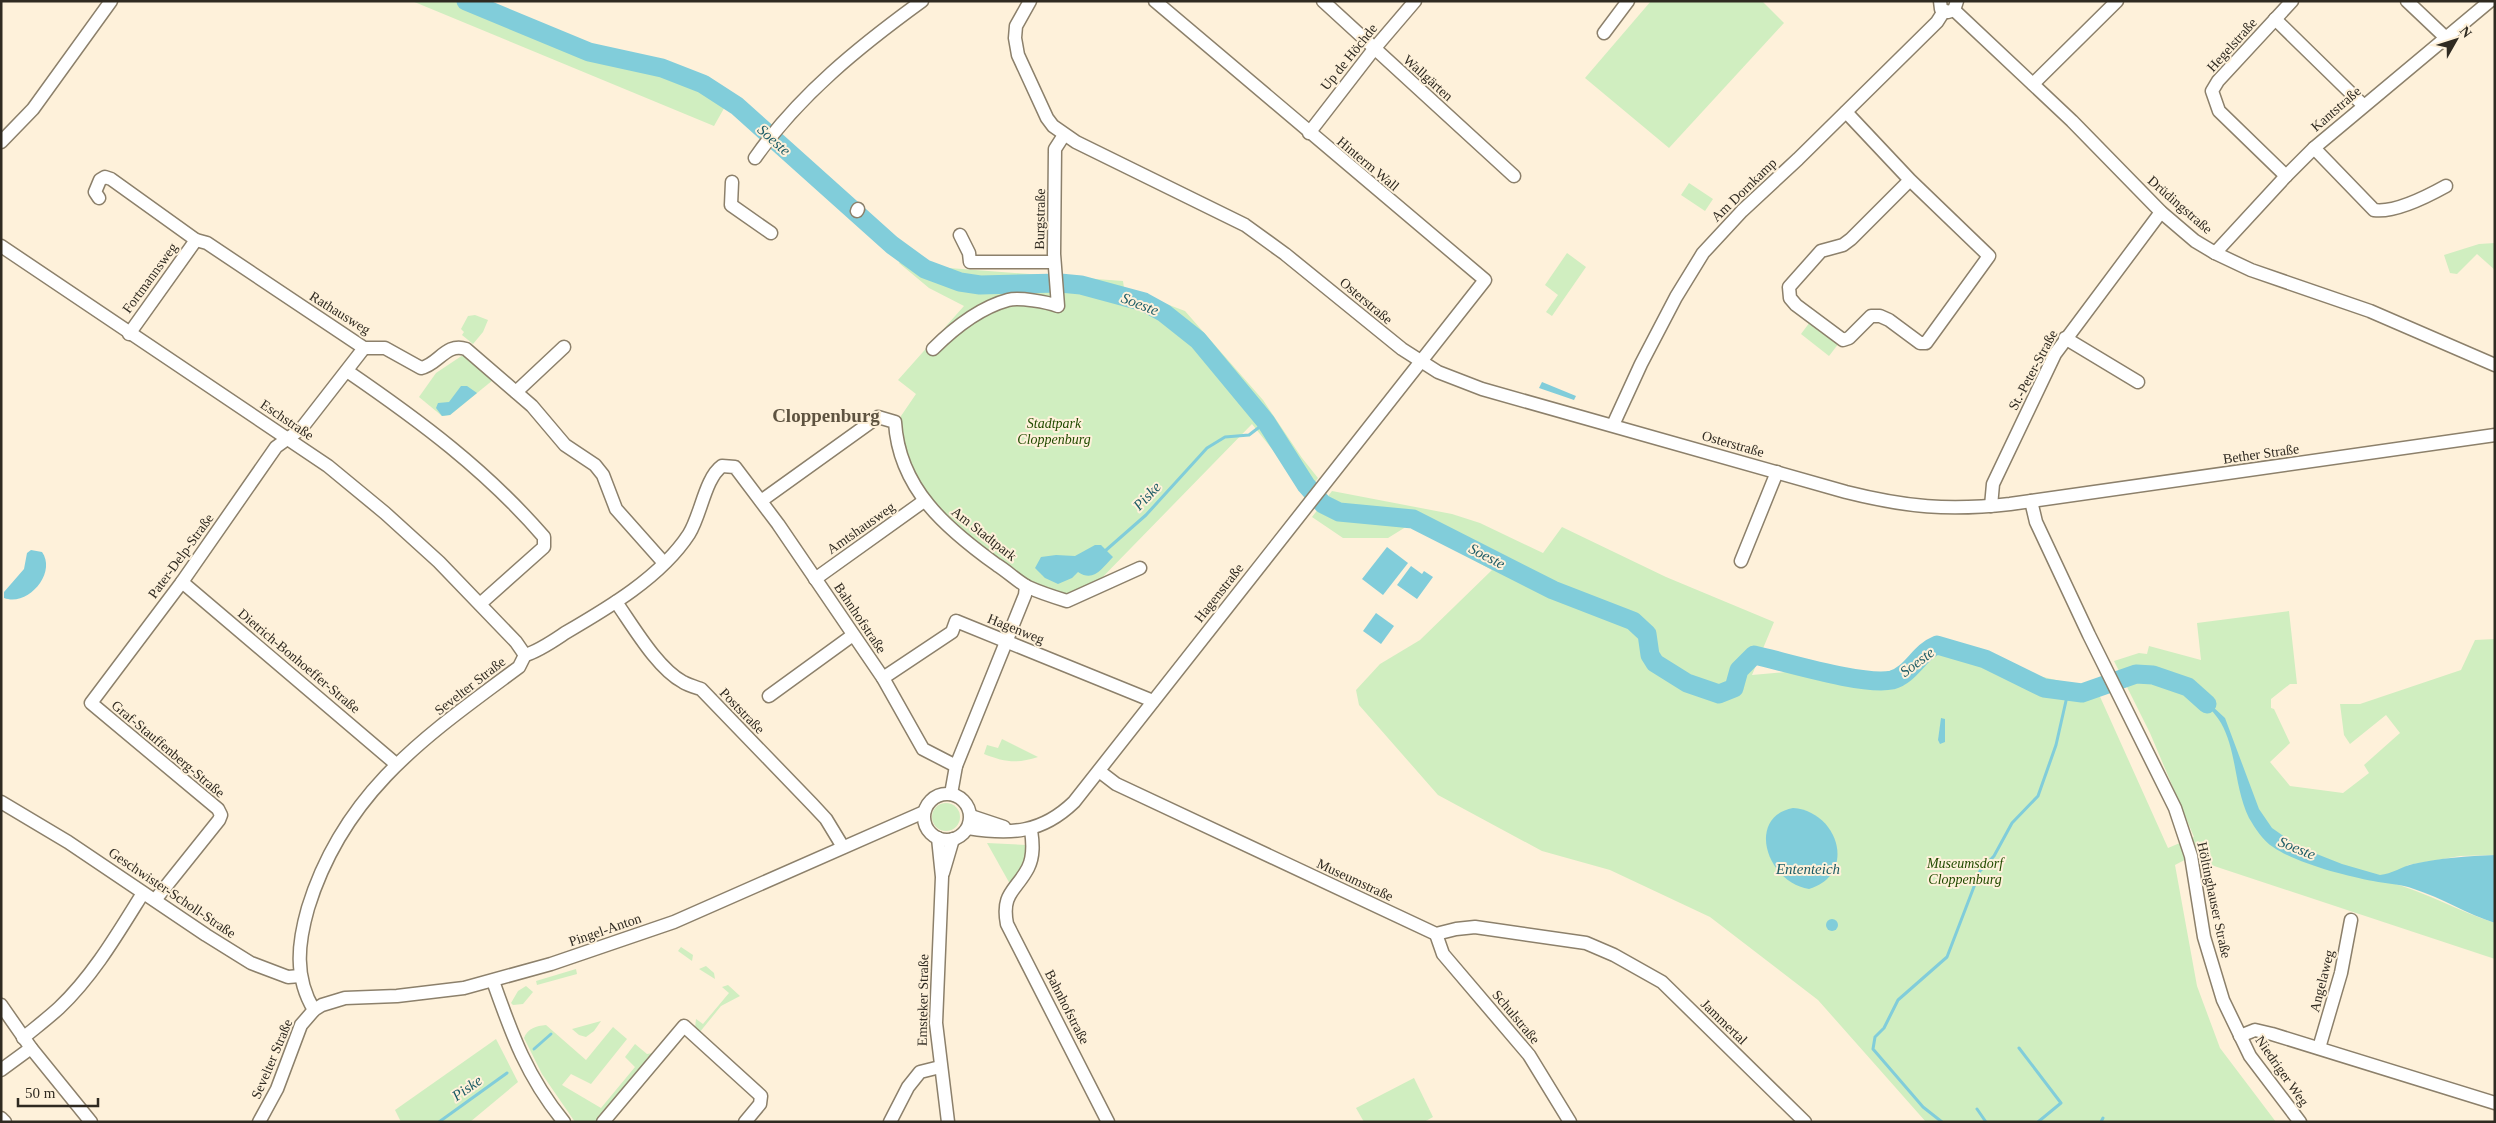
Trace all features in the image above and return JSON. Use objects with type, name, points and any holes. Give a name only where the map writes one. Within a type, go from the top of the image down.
[{"type":"street","points":[[754,158],[819,83],[876,35],[922,1]]},
{"type":"street","name":"Osterstraße","points":[[1030,1],[1016,26],[1015,38],[1018,55],[1042,110],[1053,126],[1064,135],[1245,225],[1285,254],[1376,330],[1421,362],[1443,374],[1482,389],[1846,492],[1901,504],[1941,509],[2031,501]]},
{"type":"street","name":"Hinterm Wall","points":[[1155,1],[1485,280],[1421,362]]},
{"type":"street","name":"Wallgärten","points":[[1323,1],[1514,176]]},
{"type":"street","name":"Up de Höchde","points":[[1309,133],[1374,49],[1415,1]]},
{"type":"street","points":[[1604,32],[1628,1]]},
{"type":"street","points":[[2032,84],[2116,1]]},
{"type":"street","name":"Hegelstraße","points":[[2286,176],[2218,111],[2212,91],[2218,81],[2292,1]]},
{"type":"street","points":[[2407,1],[2445,38]]},
{"type":"street","name":"Kantstraße","points":[[2215,253],[2314,148],[2490,1]]},
{"type":"street","points":[[1,142],[33,108],[110,2]]},
{"type":"street","name":"Drüdingstraße","points":[[1949,6],[2032,84],[2161,212],[2195,241],[2251,270],[2370,310],[2495,365]]},
{"type":"street","name":"Am Dornkamp","points":[[1613,425],[1640,364],[1676,297],[1703,253],[1742,211],[1937,22],[1949,6]]},
{"type":"street","points":[[2275,19],[2363,106]]},
{"type":"street","points":[[1846,112],[1910,180],[1989,256],[1926,343],[1920,343],[1880,316],[1871,316],[1850,338],[1843,340],[1796,305],[1790,298],[1788,287],[1821,252],[1843,245],[1851,239],[1910,180]]},
{"type":"street","name":"Burgstraße","points":[[934,349],[950,333],[974,315],[1010,299],[1048,302],[1058,306],[1055,266],[1055,149],[1064,135]]},
{"type":"street","points":[[2314,148],[2374,210],[2383,211],[2430,194],[2446,186]]},
{"type":"street","name":"Rathausweg","points":[[98,198],[96,186],[100,180],[105,177],[111,179],[196,240],[207,243],[364,348],[385,348],[421,368],[427,367],[449,349],[461,348],[532,406],[565,445],[595,465],[602,475],[616,509],[664,563]]},
{"type":"street","points":[[732,182],[731,205],[771,233]]},
{"type":"street","name":"St.-Peter-Straße","points":[[1991,506],[1992,484],[2036,391],[2065,338],[2161,212]]},
{"type":"street","points":[[960,235],[969,253],[970,262],[1055,266]]},
{"type":"street","name":"Fortmannsweg","points":[[129,334],[196,240]]},
{"type":"street","name":"Eschstraße","points":[[1,246],[129,334],[289,438],[328,466],[385,513],[480,604],[523,650],[525,655]]},
{"type":"street","points":[[2065,338],[2138,382]]},
{"type":"street","points":[[516,392],[564,347]]},
{"type":"street","name":"Pater-Delp-Straße","points":[[98,694],[182,582],[276,447],[300,429],[364,348]]},
{"type":"street","name":"Hagenstraße","points":[[969,822],[985,831],[1031,830],[1048,823],[1065,811],[1099,772],[1323,484],[1421,362]]},
{"type":"street","points":[[347,371],[451,446],[522,513],[546,542],[540,551],[480,604]]},
{"type":"street","name":"Am Stadtpark","points":[[762,502],[878,417],[895,422],[903,457],[924,501],[950,529],[1026,586],[1067,601],[1140,568]]},
{"type":"street","name":"Bether Straße","points":[[2031,501],[2495,435]]},
{"type":"street","name":"Sevelter Straße","points":[[300,976],[299,946],[304,924],[324,864],[350,818],[396,764],[519,667],[525,655],[546,645],[616,602],[664,563],[689,533],[698,516],[713,475],[722,466]]},
{"type":"street","name":"Bahnhofstraße","points":[[722,466],[735,467],[762,502],[883,678],[923,749],[956,766]]},
{"type":"street","name":"Osterstraße","points":[[1741,561],[1777,472]]},
{"type":"street","name":"Amtshausweg","points":[[815,579],[924,501]]},
{"type":"street","name":"Höltinghauser Straße","points":[[2031,501],[2036,522],[2112,683],[2175,808],[2191,856],[2210,957],[2223,1000],[2240,1036]]},
{"type":"street","name":"Dietrich-Bonhoeffer-Straße","points":[[182,582],[396,764]]},
{"type":"street","points":[[951,794],[956,766],[1007,642],[1025,595],[1026,586]]},
{"type":"street","name":"Poststraße","points":[[616,602],[647,646],[672,675],[700,690],[826,819],[843,847]]},
{"type":"street","name":"Hagenweg","points":[[883,678],[952,632],[956,621],[1153,701]]},
{"type":"street","points":[[768,696],[853,635]]},
{"type":"street","name":"Graf-Stauffenberg-Straße","points":[[98,694],[90,703],[218,809],[220,815],[219,820],[155,900]]},
{"type":"street","name":"Museumstraße","points":[[1099,772],[1125,789],[1436,934]]},
{"type":"street","points":[[951,794],[962,799],[969,822],[953,840],[938,838],[931,834],[924,818],[932,798],[951,794]]},
{"type":"street","name":"Geschwister-Scholl-Straße","points":[[1,802],[68,842],[252,963],[288,977],[300,976]]},
{"type":"street","name":"Pingel-Anton","points":[[314,1010],[333,1000],[345,998],[438,992],[493,981],[622,941],[674,922],[891,826],[924,818]]},
{"type":"street","name":"Bahnhofstraße","points":[[1031,830],[1032,858],[1027,870],[1011,890],[1005,904],[1007,924],[1108,1122]]},
{"type":"street","name":"Emsteker Straße","points":[[938,838],[942,877],[936,1024],[948,1122]]},
{"type":"street","name":"Emsteker Straße","points":[[942,877],[953,840]]},
{"type":"street","points":[[1,1070],[88,975],[118,933],[143,893]]},
{"type":"street","name":"Angelaweg","points":[[2319,1048],[2341,973],[2351,920]]},
{"type":"street","name":"Jammertal","points":[[1436,934],[1456,928],[1475,926],[1586,943],[1614,954],[1662,982],[1805,1122]]},
{"type":"street","name":"Schulstraße","points":[[1436,934],[1443,954],[1529,1055],[1570,1122]]},
{"type":"street","points":[[300,976],[314,1010]]},
{"type":"street","points":[[493,981],[525,1065],[550,1105],[564,1122]]},
{"type":"street","points":[[1,1005],[27,1043],[91,1122]]},
{"type":"street","name":"Sevelter Straße","points":[[259,1122],[277,1089],[301,1025],[314,1010]]},
{"type":"street","points":[[604,1122],[684,1026],[761,1096],[760,1104],[745,1122]]},
{"type":"street","points":[[2240,1036],[2255,1030],[2495,1103]]},
{"type":"street","name":"Niedriger Weg","points":[[2240,1036],[2260,1070],[2300,1122]]},
{"type":"street","points":[[890,1122],[908,1087],[920,1072],[940,1067]]},
{"type":"street","points":[[1,1118],[5,1122]]},
{"type":"green space","points":[[412,1],[458,1],[572,50],[601,60],[675,76],[704,89],[727,103],[714,126]]},
{"type":"green space","points":[[1651,1],[1762,1],[1784,23],[1669,148],[1585,78]]},
{"type":"green space","points":[[1689,183],[1713,199],[1705,211],[1681,195]]},
{"type":"green space","points":[[2495,243],[2495,270],[2477,254],[2457,274],[2450,273],[2444,255],[2479,244]]},
{"type":"green space","name":"Stadtpark Cloppenburg","points":[[908,252],[931,265],[949,268],[1123,281],[1124,288],[1185,311],[1263,400],[1302,458],[1318,478],[1307,493],[1252,424],[1091,589],[1074,598],[1023,578],[973,541],[931,502],[917,480],[899,433],[901,416],[916,394],[898,380],[964,306],[929,288],[899,263]]},
{"type":"green space","points":[[1567,253],[1586,267],[1552,316],[1546,312],[1558,295],[1545,285]]},
{"type":"green space","points":[[475,315],[488,320],[483,332],[473,344],[462,335],[464,332],[461,329],[468,316]]},
{"type":"green space","points":[[1810,322],[1839,343],[1829,356],[1801,334]]},
{"type":"green space","points":[[463,355],[472,360],[493,380],[450,415],[442,416],[419,397],[436,373]]},
{"type":"green space","name":"Museumsdorf Cloppenburg","points":[[1332,491],[1452,514],[1480,523],[1543,553],[1562,527],[1666,577],[1774,622],[1752,675],[1797,671],[1847,683],[1904,685],[1939,652],[2097,690],[2168,848],[2194,837],[2150,733],[2114,661],[2139,653],[2147,654],[2149,646],[2201,660],[2197,623],[2289,611],[2297,684],[2290,684],[2271,699],[2271,708],[2274,709],[2290,743],[2270,762],[2290,786],[2343,793],[2369,773],[2364,765],[2400,733],[2386,715],[2350,744],[2344,735],[2340,704],[2360,704],[2461,670],[2475,640],[2495,639],[2495,855],[2460,856],[2408,865],[2389,882],[2495,923],[2495,959],[2205,863],[2200,852],[2175,865],[2197,986],[2220,1048],[2276,1122],[1926,1122],[1818,1000],[1710,917],[1610,870],[1542,851],[1438,795],[1359,705],[1356,690],[1380,664],[1420,640],[1492,570],[1409,525],[1388,538],[1343,538],[1312,517]]},
{"type":"green space","points":[[1002,739],[1038,757],[1024,761],[1011,761],[984,754],[987,745],[998,748]]},
{"type":"green space","points":[[946,803],[956,807],[960,817],[956,827],[946,831],[936,827],[932,817],[936,807]]},
{"type":"green space","points":[[987,843],[1026,845],[1025,864],[1010,884]]},
{"type":"green space","points":[[681,947],[693,955],[692,961],[678,951]]},
{"type":"green space","points":[[706,966],[714,973],[715,979],[699,969]]},
{"type":"green space","points":[[576,969],[577,974],[537,985],[536,981]]},
{"type":"green space","points":[[728,985],[740,996],[721,1006],[699,1033],[695,1028],[696,1019],[703,1024],[729,993],[722,987]]},
{"type":"green space","points":[[526,986],[533,992],[523,1004],[513,1005],[511,1003],[518,991]]},
{"type":"green space","points":[[601,1021],[594,1031],[586,1037],[579,1035],[572,1029]]},
{"type":"green space","points":[[546,1025],[586,1060],[613,1027],[627,1039],[591,1084],[571,1074],[562,1085],[601,1108],[635,1067],[625,1057],[635,1044],[647,1054],[653,1053],[597,1122],[575,1122],[542,1074],[524,1038],[533,1028]]},
{"type":"green space","points":[[496,1039],[518,1082],[470,1122],[401,1122],[395,1110]]},
{"type":"green space","points":[[1414,1078],[1433,1117],[1424,1122],[1364,1122],[1356,1108]]},
{"type":"water","points":[[1542,382],[1576,396],[1574,400],[1539,388]]},
{"type":"water","points":[[461,386],[467,386],[477,393],[450,415],[442,416],[436,408],[438,403],[449,402]]},
{"type":"water","points":[[1095,545],[1101,545],[1113,557],[1093,575],[1084,575],[1078,572],[1072,578],[1058,584],[1045,578],[1035,568],[1041,557],[1056,555],[1075,556]]},
{"type":"water","points":[[1387,547],[1408,563],[1383,595],[1362,579]]},
{"type":"water","points":[[31,550],[42,552],[46,560],[43,578],[31,593],[22,598],[4,598],[4,592],[24,569],[27,553]]},
{"type":"water","points":[[1411,566],[1422,574],[1424,571],[1433,577],[1417,599],[1397,585]]},
{"type":"water","points":[[1376,613],[1394,626],[1381,644],[1363,631]]},
{"type":"water","points":[[2188,687],[2198,693],[2225,718],[2259,809],[2272,828],[2299,847],[2342,864],[2380,875],[2423,862],[2495,855],[2495,923],[2414,889],[2362,879],[2322,868],[2283,853],[2269,844],[2254,826],[2244,806],[2230,745],[2221,723]]},
{"type":"water","points":[[1941,718],[1945,719],[1945,742],[1940,744],[1938,740]]},
{"type":"water","name":"Ententeich","points":[[1793,808],[1809,812],[1821,820],[1831,831],[1836,844],[1837,858],[1834,870],[1824,881],[1809,889],[1794,884],[1782,875],[1773,863],[1767,849],[1766,836],[1770,823],[1778,814]]},
{"type":"water","points":[[1830,919],[1834,919],[1838,925],[1834,931],[1830,931],[1826,927],[1826,923]]},
{"type":"waterway","name":"Soeste","points":[[466,1],[589,52],[662,68],[703,84],[737,106],[892,245],[925,269],[960,282],[980,285],[1060,283],[1081,285],[1144,302],[1164,313],[1198,340],[1266,422],[1306,485],[1323,504],[1339,512],[1413,519],[1553,590],[1633,621],[1647,634],[1650,655],[1655,663],[1687,683],[1719,694],[1734,688],[1739,670],[1754,655],[1844,677],[1863,680],[1892,680],[1905,673],[1925,653],[1937,645],[1985,659],[2044,688],[2082,693],[2136,674],[2153,675],[2188,687],[2207,704]]},
{"type":"waterway","name":"Piske","points":[[1105,551],[1146,515],[1207,448],[1225,437],[1249,435],[1266,422]]},
{"type":"waterway","points":[[1942,1122],[1923,1107],[1873,1049],[1875,1037],[1884,1028],[1898,1000],[1947,957],[1980,871],[1994,856],[2012,823],[2038,796],[2056,745],[2068,692]]},
{"type":"waterway","name":"Piske","points":[[534,1049],[551,1034]]},
{"type":"waterway","points":[[2019,1048],[2061,1103],[2038,1122]]},
{"type":"waterway","name":"Piske","points":[[439,1122],[507,1073]]},
{"type":"waterway","points":[[1977,1109],[1986,1122]]},
{"type":"waterway","points":[[2101,1122],[2103,1118]]},
{"type":"district","name":"Cloppenburg","points":[[826,415]]}]
